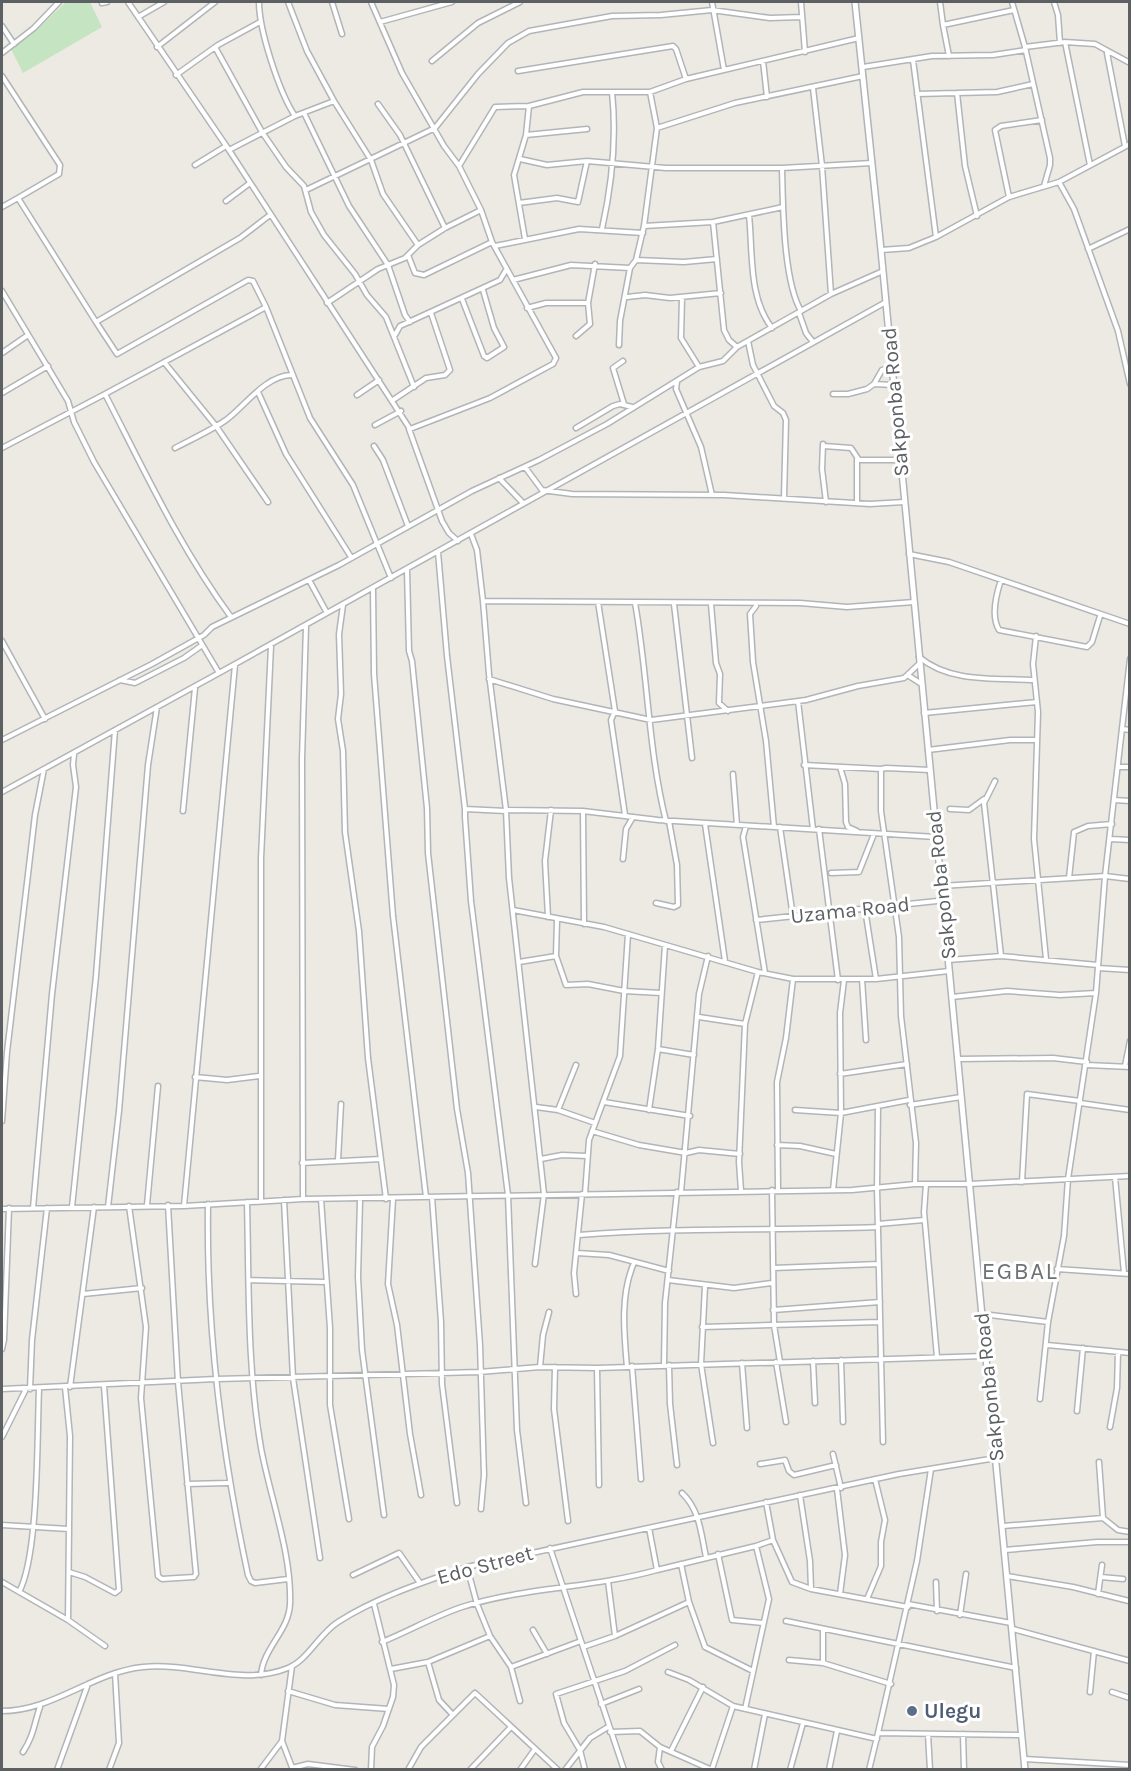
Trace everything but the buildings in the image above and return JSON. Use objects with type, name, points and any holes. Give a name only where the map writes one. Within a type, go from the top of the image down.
[{"type":"main road","name":"Sakponba Road","points":[[855,2],[881,250],[1025,1770]]},
{"type":"street","points":[[2,53],[34,28],[59,2]]},
{"type":"street","points":[[128,2],[401,411],[439,511],[449,533],[458,541]]},
{"type":"street","points":[[138,17],[164,2]]},
{"type":"street","points":[[157,47],[215,2]]},
{"type":"street","points":[[259,2],[260,22],[287,102],[295,116]]},
{"type":"street","points":[[288,2],[307,51],[371,160],[383,194],[418,245]]},
{"type":"street","points":[[332,2],[342,34]]},
{"type":"street","points":[[371,2],[402,73],[444,146],[459,166],[481,210],[492,242],[506,270],[555,355],[554,364],[490,398],[409,428]]},
{"type":"street","points":[[380,22],[452,2]]},
{"type":"street","points":[[432,61],[478,23],[520,2]]},
{"type":"street","points":[[712,2],[724,70]]},
{"type":"street","points":[[801,2],[805,52]]},
{"type":"street","points":[[940,2],[949,57]]},
{"type":"street","points":[[1011,2],[1025,48],[1042,120],[1050,165],[1044,186]]},
{"type":"street","points":[[1053,2],[1058,15],[1090,165]]},
{"type":"street","points":[[306,190],[435,128],[478,74],[518,35],[529,31],[612,16],[661,15],[712,10],[770,18],[802,17]]},
{"type":"street","points":[[943,25],[1014,10]]},
{"type":"street","points":[[176,75],[215,47],[260,22]]},
{"type":"street","points":[[2,26],[14,44]]},
{"type":"street","points":[[459,166],[495,107],[529,106],[583,92],[650,92],[686,79],[858,38]]},
{"type":"street","points":[[863,67],[913,60],[993,55],[1063,43],[1095,44],[1130,63]]},
{"type":"street","points":[[518,71],[673,46],[686,79]]},
{"type":"street","points":[[215,47],[262,132],[306,190],[316,221],[367,295],[386,317],[414,387]]},
{"type":"street","points":[[881,250],[909,248],[936,237],[1009,197],[1059,182],[1127,145],[1107,52]]},
{"type":"street","points":[[913,60],[936,237]]},
{"type":"street","points":[[763,61],[767,97]]},
{"type":"street","points":[[2,76],[60,165],[58,174],[2,207]]},
{"type":"street","points":[[657,128],[735,103],[863,76]]},
{"type":"street","points":[[917,94],[997,92],[1033,84]]},
{"type":"street","points":[[813,88],[822,166],[831,294]]},
{"type":"street","points":[[619,345],[620,321],[630,267],[636,260],[643,233],[657,128],[650,92]]},
{"type":"street","points":[[602,230],[611,190],[612,93]]},
{"type":"street","points":[[957,93],[965,166],[977,216]]},
{"type":"street","points":[[195,165],[295,116],[334,100]]},
{"type":"street","points":[[378,104],[404,144],[445,228]]},
{"type":"street","points":[[525,239],[514,176],[526,135],[529,106]]},
{"type":"street","points":[[304,113],[349,206],[388,265],[405,315],[410,322]]},
{"type":"street","points":[[1009,197],[995,130],[1001,126],[1042,120]]},
{"type":"street","points":[[526,135],[587,129]]},
{"type":"street","points":[[520,159],[547,165],[587,161],[651,167],[782,168],[872,163]]},
{"type":"street","points":[[519,203],[557,198],[578,202],[587,161]]},
{"type":"street","points":[[782,168],[783,207],[792,290],[804,329],[813,342]]},
{"type":"street","points":[[1059,182],[1074,209],[1118,331],[1130,384]]},
{"type":"street","points":[[226,201],[250,183]]},
{"type":"street","points":[[18,198],[117,354],[248,280],[253,281],[266,308],[291,375],[324,443],[353,485],[375,544],[391,578]]},
{"type":"street","points":[[644,226],[713,222],[783,207]]},
{"type":"street","points":[[327,303],[358,280],[405,258],[418,245],[481,210]]},
{"type":"street","points":[[96,322],[240,238],[270,214]]},
{"type":"street","points":[[749,215],[755,290],[763,316],[772,328]]},
{"type":"street","points":[[713,222],[724,330],[729,340],[737,347]]},
{"type":"street","points":[[495,246],[579,229],[643,233]]},
{"type":"street","points":[[1088,249],[1130,229]]},
{"type":"street","points":[[408,254],[415,273],[424,275],[492,242]]},
{"type":"street","points":[[499,253],[504,245]]},
{"type":"street","points":[[636,260],[684,262],[717,259]]},
{"type":"street","points":[[513,280],[552,268],[595,264],[630,267]]},
{"type":"street","points":[[576,336],[590,324],[588,303],[595,264]]},
{"type":"street","points":[[395,335],[397,329],[410,322],[483,290],[504,277],[506,270]]},
{"type":"street","points":[[2,740],[198,639],[212,627],[231,617],[309,580],[499,478],[525,467],[633,408],[699,367],[723,361],[737,347],[831,294],[883,271]]},
{"type":"street","points":[[462,299],[483,356],[487,357],[504,347],[494,328],[483,290]]},
{"type":"street","points":[[2,291],[68,401],[71,414],[94,462],[219,673]]},
{"type":"street","points":[[626,297],[645,295],[682,297],[721,293]]},
{"type":"street","points":[[682,297],[681,338],[699,367]]},
{"type":"street","points":[[2,792],[271,646],[886,302]]},
{"type":"street","points":[[527,308],[546,303],[588,303]]},
{"type":"street","points":[[2,448],[71,414],[266,308]]},
{"type":"street","points":[[393,400],[429,376],[445,375],[450,370],[431,313]]},
{"type":"street","points":[[2,353],[28,335]]},
{"type":"street","points":[[748,341],[750,355],[757,373],[774,406],[783,413],[786,420],[784,498]]},
{"type":"street","points":[[623,361],[613,368],[624,405]]},
{"type":"street","points":[[165,362],[216,426],[268,502]]},
{"type":"street","points":[[2,393],[48,366]]},
{"type":"street","points":[[874,384],[882,370],[892,367]]},
{"type":"street","points":[[175,448],[216,426],[277,379],[291,375]]},
{"type":"street","points":[[357,395],[379,381]]},
{"type":"street","points":[[677,381],[676,389],[701,447],[712,495]]},
{"type":"street","points":[[834,394],[859,392],[874,384],[893,385]]},
{"type":"street","points":[[258,392],[286,454],[326,513],[351,557]]},
{"type":"street","points":[[105,394],[152,490],[198,570],[231,617]]},
{"type":"street","points":[[576,428],[613,406],[624,405],[633,408]]},
{"type":"street","points":[[375,425],[401,411]]},
{"type":"street","points":[[826,502],[822,469],[824,445],[851,448],[857,459],[857,503]]},
{"type":"street","points":[[374,446],[383,460],[408,526]]},
{"type":"street","points":[[857,459],[872,462],[900,460]]},
{"type":"street","points":[[525,467],[545,491],[572,494],[712,495],[826,502],[904,502]]},
{"type":"street","points":[[499,478],[523,503]]},
{"type":"street","points":[[471,534],[477,550],[483,601],[489,679],[506,810],[513,910],[541,1159],[544,1194],[535,1264]]},
{"type":"street","points":[[438,552],[447,656],[465,809],[471,901],[508,1195],[517,1430],[526,1503]]},
{"type":"street","points":[[908,554],[939,559],[1100,616],[1130,624]]},
{"type":"street","points":[[407,569],[409,651],[412,660],[428,808],[428,853],[468,1196],[480,1345],[479,1372],[484,1475],[481,1509]]},
{"type":"street","points":[[309,580],[327,614]]},
{"type":"street","points":[[1001,580],[996,601],[997,628],[1004,632],[1087,647],[1092,642],[1100,616]]},
{"type":"street","points":[[373,589],[374,674],[393,916],[429,1197],[441,1322],[442,1373],[458,1503]]},
{"type":"street","points":[[483,601],[757,605],[800,603],[847,607],[914,602]]},
{"type":"street","points":[[598,602],[615,711],[611,720],[625,815]]},
{"type":"street","points":[[635,603],[659,795],[668,821],[677,865],[678,905],[674,907],[656,903]]},
{"type":"street","points":[[674,604],[692,758]]},
{"type":"street","points":[[711,604],[720,674],[719,703],[728,711]]},
{"type":"street","points":[[343,605],[339,634],[338,719],[343,751],[345,832],[359,931],[368,1058],[386,1199]]},
{"type":"street","points":[[757,605],[750,614],[774,827]]},
{"type":"street","points":[[303,1199],[302,759],[306,626]]},
{"type":"street","points":[[1036,636],[1033,680],[1037,702],[1034,839],[1046,959]]},
{"type":"street","points":[[2,640],[45,719]]},
{"type":"street","points":[[120,680],[135,683],[184,658],[201,646]]},
{"type":"street","points":[[261,1200],[259,1076],[263,776],[271,646]]},
{"type":"street","points":[[919,656],[942,672],[978,678],[1033,680]]},
{"type":"street","points":[[1040,1399],[1047,1345],[1047,1322],[1067,1219],[1068,1179],[1096,993],[1105,876],[1130,659]]},
{"type":"street","points":[[489,679],[553,699],[651,720],[798,701],[908,676],[919,664]]},
{"type":"street","points":[[184,1206],[235,665]]},
{"type":"street","points":[[908,676],[920,683]]},
{"type":"street","points":[[183,811],[195,687]]},
{"type":"street","points":[[798,701],[813,829]]},
{"type":"street","points":[[924,713],[1037,702]]},
{"type":"street","points":[[108,1206],[119,1111],[148,765],[157,707]]},
{"type":"street","points":[[1122,729],[1130,730]]},
{"type":"street","points":[[72,1207],[96,976],[115,730]]},
{"type":"street","points":[[928,750],[1010,740],[1037,740]]},
{"type":"street","points":[[33,1208],[52,994],[76,787],[74,754]]},
{"type":"street","points":[[804,765],[930,770]]},
{"type":"street","points":[[1118,766],[1130,767]]},
{"type":"street","points":[[840,767],[844,784],[846,822],[848,827],[859,833]]},
{"type":"street","points":[[2,1121],[7,1052],[35,815],[44,769]]},
{"type":"street","points":[[881,769],[881,810],[895,905],[901,1016],[909,1103],[916,1143],[915,1184]]},
{"type":"street","points":[[733,774],[737,825]]},
{"type":"street","points":[[950,809],[969,810],[984,799],[995,781]]},
{"type":"street","points":[[984,799],[1000,956]]},
{"type":"street","points":[[1114,800],[1130,801]]},
{"type":"street","points":[[465,809],[583,811],[705,824],[936,837]]},
{"type":"street","points":[[548,917],[545,861],[551,810]]},
{"type":"street","points":[[583,811],[584,924]]},
{"type":"street","points":[[623,859],[626,829],[633,817]]},
{"type":"street","points":[[705,824],[725,961]]},
{"type":"street","points":[[1068,878],[1074,832],[1088,826],[1112,824]]},
{"type":"street","points":[[747,826],[743,837],[765,973]]},
{"type":"street","points":[[780,827],[793,917]]},
{"type":"street","points":[[819,829],[841,980],[841,1113],[833,1190]]},
{"type":"street","points":[[831,873],[859,872],[874,834]]},
{"type":"street","points":[[1111,839],[1130,840]]},
{"type":"street","points":[[941,886],[1105,876],[1130,879]]},
{"type":"street","name":"Uzama Road","points":[[756,920],[937,901],[942,896]]},
{"type":"street","points":[[865,909],[876,979]]},
{"type":"street","points":[[513,910],[628,934],[758,972],[793,979],[876,979],[949,971]]},
{"type":"street","points":[[557,920],[556,956],[566,985],[588,984],[624,991],[661,993]]},
{"type":"street","points":[[576,1294],[577,1252],[587,1156],[592,1131],[620,1056],[628,934]]},
{"type":"street","points":[[650,1110],[658,1049],[665,945]]},
{"type":"street","points":[[519,962],[556,956]]},
{"type":"street","points":[[948,960],[1000,956],[1046,959],[1130,970]]},
{"type":"street","points":[[677,1465],[666,1366],[668,1280],[686,1153],[699,1017],[699,994],[708,957]]},
{"type":"street","points":[[741,1191],[740,1155],[746,1024],[758,972]]},
{"type":"street","points":[[786,1422],[774,1326],[771,1231],[777,1145],[777,1082],[786,1038],[793,979]]},
{"type":"street","points":[[862,979],[867,1040]]},
{"type":"street","points":[[952,997],[1007,991],[1060,995],[1096,993]]},
{"type":"street","points":[[699,1017],[746,1024]]},
{"type":"street","points":[[958,1059],[1053,1058],[1087,1064],[1127,1067],[1130,1041]]},
{"type":"street","points":[[658,1049],[694,1055]]},
{"type":"street","points":[[840,1074],[907,1064]]},
{"type":"street","points":[[558,1110],[576,1065]]},
{"type":"street","points":[[195,1077],[227,1080],[259,1076]]},
{"type":"street","points":[[147,1205],[158,1086]]},
{"type":"street","points":[[1022,1182],[1027,1094],[1130,1110]]},
{"type":"street","points":[[795,1110],[841,1113],[909,1103],[918,1106],[961,1097]]},
{"type":"street","points":[[604,1102],[690,1116]]},
{"type":"street","points":[[338,1160],[341,1104]]},
{"type":"street","points":[[878,1106],[877,1188],[883,1443]]},
{"type":"street","points":[[536,1107],[558,1110],[595,1123]]},
{"type":"street","points":[[592,1131],[639,1145],[686,1153],[699,1150],[740,1155]]},
{"type":"street","points":[[777,1145],[800,1146],[836,1154]]},
{"type":"street","points":[[541,1159],[562,1155],[587,1156]]},
{"type":"street","points":[[302,1163],[381,1159]]},
{"type":"street","points":[[2,1209],[184,1206],[303,1199],[360,1200],[544,1194],[833,1190],[915,1184],[970,1184],[1130,1176]]},
{"type":"street","points":[[1115,1177],[1124,1273]]},
{"type":"street","points":[[926,1184],[924,1220],[937,1357]]},
{"type":"street","points":[[321,1199],[330,1328],[328,1377],[349,1519]]},
{"type":"street","points":[[393,1199],[388,1284],[397,1325],[402,1374],[421,1495]]},
{"type":"street","points":[[284,1200],[293,1378],[320,1558]]},
{"type":"street","points":[[360,1200],[358,1277],[362,1350],[384,1515]]},
{"type":"street","points":[[247,1202],[253,1379],[261,1447],[288,1579],[290,1605],[287,1618],[264,1656],[261,1675]]},
{"type":"street","points":[[208,1204],[208,1264],[216,1379],[228,1483],[249,1579],[255,1583],[288,1579]]},
{"type":"street","points":[[129,1206],[146,1327],[141,1384],[152,1524],[158,1576],[162,1579],[195,1576],[178,1382],[168,1205]]},
{"type":"street","points":[[68,1620],[70,1436],[68,1387],[94,1206]]},
{"type":"street","points":[[2,1437],[28,1389],[47,1207]]},
{"type":"street","points":[[2,1349],[9,1208]]},
{"type":"street","points":[[579,1235],[674,1229],[771,1231],[924,1220]]},
{"type":"street","points":[[577,1252],[609,1255],[669,1271]]},
{"type":"street","points":[[634,1263],[627,1281],[625,1314],[641,1479]]},
{"type":"street","points":[[773,1268],[879,1263]]},
{"type":"street","points":[[1057,1269],[1130,1274]]},
{"type":"street","points":[[249,1280],[326,1282]]},
{"type":"street","points":[[668,1280],[734,1288],[772,1283]]},
{"type":"street","points":[[705,1286],[701,1364],[713,1443]]},
{"type":"street","points":[[83,1293],[142,1288]]},
{"type":"street","points":[[773,1310],[880,1302]]},
{"type":"street","points":[[540,1367],[543,1335],[549,1312]]},
{"type":"street","points":[[981,1314],[1047,1322]]},
{"type":"street","points":[[702,1327],[880,1322]]},
{"type":"street","points":[[1047,1345],[1130,1353]]},
{"type":"street","points":[[1077,1411],[1083,1348]]},
{"type":"street","points":[[1110,1427],[1117,1388],[1118,1352]]},
{"type":"street","points":[[2,1389],[216,1379],[479,1372],[540,1367],[597,1368],[985,1356]]},
{"type":"street","points":[[841,1360],[843,1422]]},
{"type":"street","points":[[813,1361],[815,1403]]},
{"type":"street","points":[[742,1363],[747,1428]]},
{"type":"street","points":[[555,1367],[554,1409],[568,1521]]},
{"type":"street","points":[[597,1368],[599,1485]]},
{"type":"street","points":[[69,1572],[85,1577],[115,1593],[120,1590],[104,1386]]},
{"type":"street","points":[[19,1592],[26,1576],[32,1527],[39,1389]]},
{"type":"street","points":[[833,1454],[839,1489],[845,1555],[840,1594]]},
{"type":"street","name":"Edo Street","points":[[2,1712],[40,1706],[115,1673],[161,1666],[261,1675],[292,1666],[335,1623],[420,1583],[467,1567],[766,1502],[839,1489],[875,1479],[996,1458]]},
{"type":"street","points":[[760,1464],[785,1460],[789,1471],[794,1475],[836,1465]]},
{"type":"street","points":[[1099,1462],[1103,1518]]},
{"type":"street","points":[[869,1770],[908,1605],[931,1469]]},
{"type":"street","points":[[867,1599],[881,1566],[881,1542],[885,1520],[875,1479]]},
{"type":"street","points":[[187,1484],[228,1483]]},
{"type":"street","points":[[682,1493],[693,1504],[698,1517],[706,1557]]},
{"type":"street","points":[[800,1496],[810,1561],[811,1589]]},
{"type":"street","points":[[766,1502],[773,1540],[792,1582],[811,1589],[1013,1626],[1130,1661]]},
{"type":"street","points":[[1003,1526],[1103,1518],[1118,1530],[1130,1532]]},
{"type":"street","points":[[2,1524],[69,1529]]},
{"type":"street","points":[[649,1528],[657,1570]]},
{"type":"street","points":[[382,1642],[462,1607],[561,1586],[608,1581],[773,1540]]},
{"type":"street","points":[[1005,1550],[1097,1542],[1130,1542]]},
{"type":"street","points":[[745,1709],[769,1593],[756,1546]]},
{"type":"street","points":[[549,1548],[624,1770]]},
{"type":"street","points":[[353,1575],[399,1553],[420,1583]]},
{"type":"street","points":[[718,1554],[732,1620],[763,1623]]},
{"type":"street","points":[[681,1563],[689,1602],[705,1647],[753,1671]]},
{"type":"street","points":[[1098,1594],[1102,1565]]},
{"type":"street","points":[[467,1567],[477,1604],[490,1636],[511,1667],[520,1701]]},
{"type":"street","points":[[960,1615],[966,1574]]},
{"type":"street","points":[[1007,1576],[1129,1601]]},
{"type":"street","points":[[1101,1576],[1123,1579]]},
{"type":"street","points":[[608,1581],[615,1636]]},
{"type":"street","points":[[2,1582],[68,1620],[105,1646]]},
{"type":"street","points":[[936,1582],[937,1611]]},
{"type":"street","points":[[583,1647],[615,1636],[689,1602]]},
{"type":"street","points":[[371,1770],[372,1747],[389,1709],[394,1685],[374,1604]]},
{"type":"street","points":[[786,1621],[899,1646],[1016,1668]]},
{"type":"street","points":[[823,1629],[823,1663]]},
{"type":"street","points":[[533,1630],[547,1654]]},
{"type":"street","points":[[391,1669],[428,1662],[490,1636]]},
{"type":"street","points":[[511,1667],[580,1641]]},
{"type":"street","points":[[585,1770],[580,1750],[564,1723],[556,1694],[625,1671],[675,1645]]},
{"type":"street","points":[[1090,1692],[1094,1652]]},
{"type":"street","points":[[789,1660],[797,1658],[823,1663],[891,1684]]},
{"type":"street","points":[[428,1662],[439,1700],[453,1715]]},
{"type":"street","points":[[292,1666],[282,1740],[292,1769],[312,1764],[355,1770]]},
{"type":"street","points":[[668,1671],[703,1687],[733,1706],[877,1739]]},
{"type":"street","points":[[108,1770],[119,1736],[115,1673]]},
{"type":"street","points":[[57,1770],[89,1683]]},
{"type":"street","points":[[671,1751],[703,1687]]},
{"type":"street","points":[[601,1704],[639,1689]]},
{"type":"street","points":[[288,1691],[335,1705],[389,1709]]},
{"type":"street","points":[[1112,1692],[1130,1698]]},
{"type":"street","points":[[408,1770],[421,1747],[472,1695],[477,1694],[558,1770]]},
{"type":"street","points":[[23,1752],[35,1732],[34,1724],[40,1706]]},
{"type":"street","points":[[565,1770],[594,1734],[609,1730],[640,1731],[660,1747],[712,1769],[733,1706]]},
{"type":"street","points":[[754,1770],[765,1714]]},
{"type":"street","points":[[790,1770],[803,1723]]},
{"type":"street","points":[[470,1770],[511,1727]]},
{"type":"street","points":[[829,1770],[837,1731]]},
{"type":"street","points":[[878,1733],[1022,1735]]},
{"type":"street","points":[[928,1734],[930,1770]]},
{"type":"street","points":[[963,1734],[964,1770]]},
{"type":"street","points":[[260,1770],[282,1740]]},
{"type":"street","points":[[660,1747],[658,1762],[662,1770]]},
{"type":"street","points":[[520,1770],[535,1749]]},
{"type":"street","points":[[1024,1759],[1130,1765]]},
{"type":"green space","points":[[66,2],[90,2],[102,27],[23,73],[11,49],[38,29]]},
{"type":"place","name":"Ulegu","points":[[912,1711]]},
{"type":"district","name":"EGBAL","points":[[1020,1271]]}]
